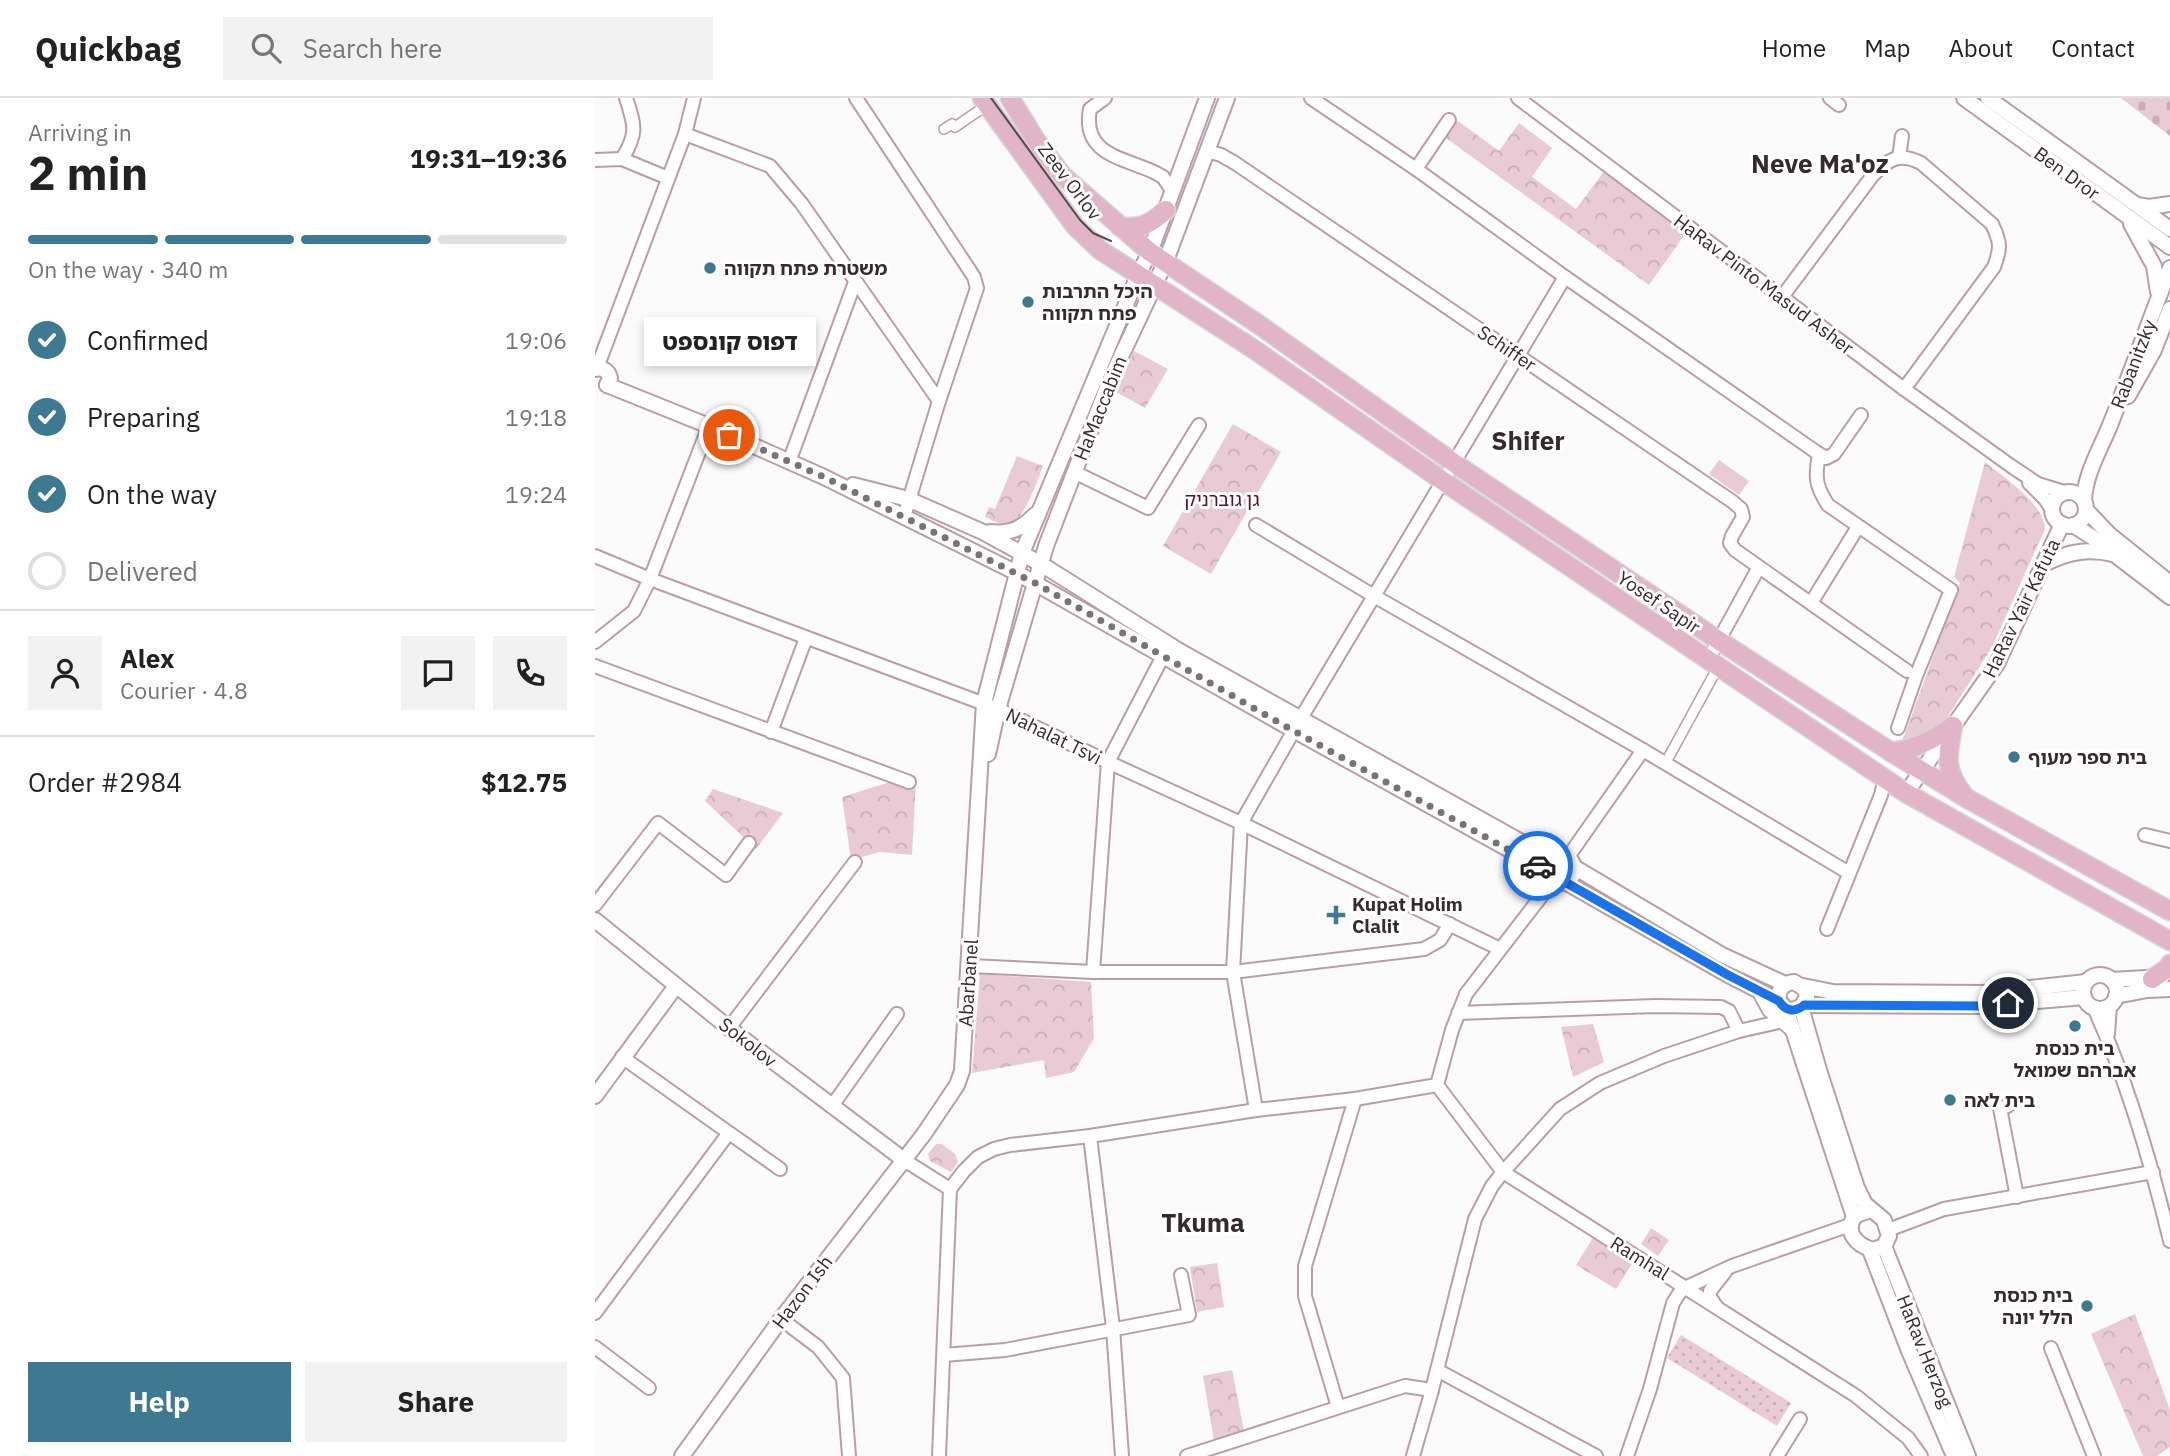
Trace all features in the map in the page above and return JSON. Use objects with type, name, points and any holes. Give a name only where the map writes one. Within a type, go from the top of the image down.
[{"type":"main road","name":"Zeev Orlov","points":[[1010,98],[1035,139],[1063,176],[1157,257]]},
{"type":"main road","name":"Zeev Orlov","points":[[985,101],[1076,226],[1100,250],[1139,274]]},
{"type":"main road","points":[[1120,227],[1144,226],[1166,210]]},
{"type":"main road","name":"Yosef Sapir","points":[[1157,257],[1258,324],[1454,463],[1891,752],[1968,799],[2170,911]]},
{"type":"main road","name":"Yosef Sapir","points":[[1139,274],[1255,350],[1713,664],[1883,787],[1906,793],[2166,940]]},
{"type":"main road","points":[[1891,752],[1906,750],[1933,740],[1953,726]]},
{"type":"main road","points":[[1953,726],[1947,763],[1951,775],[1968,799]]},
{"type":"main road","points":[[2152,979],[2170,964]]},
{"type":"street","points":[[622,159],[632,143],[634,132],[626,98]]},
{"type":"street","points":[[601,387],[609,382],[609,374],[604,369],[596,369],[685,134],[694,98]]},
{"type":"street","points":[[856,98],[974,277],[977,288],[904,517]]},
{"type":"street","points":[[1105,98],[1090,109],[1088,120],[1090,131],[1105,153],[1163,177],[1173,192]]},
{"type":"street","points":[[1311,98],[1416,169],[1819,454],[1826,458],[1834,454],[1861,415]]},
{"type":"street","name":"HaRav Pinto Masud Asher","points":[[1518,98],[1904,389],[2011,466],[2038,484],[2067,492]]},
{"type":"street","name":"Ben Dror","points":[[1964,98],[2130,210],[2170,229]]},
{"type":"street","name":"Ben Dror","points":[[1988,98],[2130,210],[2170,247]]},
{"type":"street","points":[[1206,99],[1225,104]]},
{"type":"street","name":"HaMaccabim","points":[[1041,564],[1115,368],[1154,285],[1166,210],[1206,99]]},
{"type":"street","points":[[944,129],[952,124],[955,127],[985,101]]},
{"type":"street","name":"HaMaccabim","points":[[1022,553],[1139,274],[1157,257],[1207,151],[1225,104]]},
{"type":"street","points":[[1416,169],[1449,120]]},
{"type":"street","points":[[685,134],[770,166],[802,204],[939,401]]},
{"type":"street","points":[[1899,158],[1902,136]]},
{"type":"street","name":"Schiffer","points":[[1207,151],[1235,163],[1741,509],[1743,517],[1730,543],[1735,550],[1759,567]]},
{"type":"street","points":[[1782,297],[1873,175],[1886,163],[1899,158],[1910,158],[1921,163],[1992,225],[2000,250],[1994,267],[1904,389]]},
{"type":"street","points":[[595,160],[622,159],[668,177]]},
{"type":"street","points":[[2158,298],[2154,266],[2130,210],[2170,204]]},
{"type":"street","name":"Rabanitzky","points":[[2085,506],[2085,491],[2092,465],[2112,421],[2170,268]]},
{"type":"street","points":[[1256,1110],[1233,972],[1241,823],[1565,276]]},
{"type":"street","points":[[789,462],[855,282]]},
{"type":"street","name":"Rabanitzky","points":[[2112,421],[2154,350],[2170,309]]},
{"type":"street","points":[[601,387],[709,426],[824,477],[1017,573],[1163,656],[1298,725]]},
{"type":"street","points":[[1074,472],[1148,508],[1199,425]]},
{"type":"street","points":[[595,642],[634,611],[650,579],[709,426]]},
{"type":"street","points":[[1819,454],[1815,475],[1819,491],[1828,505],[1951,590],[1898,728]]},
{"type":"street","name":"Rabanitzky","points":[[2067,492],[2092,465]]},
{"type":"street","name":"HaRav Pinto Masud Asher","points":[[2011,466],[2045,499],[2052,510]]},
{"type":"street","points":[[824,477],[908,499],[983,532],[1022,553],[1298,725],[1759,991],[1785,1015]]},
{"type":"street","points":[[2170,583],[2110,535],[2078,494],[2067,492],[2055,499],[2053,516],[2116,555],[2170,596]]},
{"type":"street","points":[[2068,525],[2083,518],[2085,506]]},
{"type":"street","points":[[983,532],[1003,533],[1017,530],[1040,511]]},
{"type":"street","points":[[1256,525],[1844,870]]},
{"type":"street","name":"HaRav Yair Kafuta","points":[[1906,793],[1997,664],[2044,564],[2068,525]]},
{"type":"street","points":[[1811,603],[1858,527]]},
{"type":"street","points":[[2044,564],[2077,551],[2098,551],[2116,555]]},
{"type":"street","name":"Abarbanel","points":[[904,1160],[957,1085],[962,1071],[984,703],[1022,553]]},
{"type":"street","name":"Nahalat Tsvi","points":[[595,556],[998,709],[1500,949]]},
{"type":"street","name":"Abarbanel","points":[[980,789],[998,709],[1041,564]]},
{"type":"street","points":[[1665,764],[1713,664],[1718,640],[1759,567],[1907,671]]},
{"type":"street","points":[[771,732],[806,638]]},
{"type":"street","points":[[1093,972],[1108,762],[1163,656],[1178,650]]},
{"type":"street","points":[[595,665],[909,782]]},
{"type":"street","points":[[1554,873],[1573,874],[1571,862],[1643,750]]},
{"type":"street","points":[[1827,929],[1883,787]]},
{"type":"street","points":[[595,905],[658,823],[726,875],[749,843]]},
{"type":"street","points":[[2145,835],[2170,841]]},
{"type":"street","points":[[939,1456],[950,1189],[978,1157],[1010,1145],[1090,1136],[1256,1110],[1355,1099],[1437,1085],[1466,994],[1554,873],[1559,854],[1721,955],[1785,984],[1794,982],[1833,992],[2088,996],[2106,1008],[2113,1000],[2147,990],[2170,989]]},
{"type":"street","points":[[729,1028],[855,862]]},
{"type":"street","name":"Sokolov","points":[[595,920],[729,1028],[904,1160]]},
{"type":"street","points":[[970,966],[1093,972],[1233,972],[1424,949],[1440,940],[1450,924]]},
{"type":"street","points":[[2108,1038],[2116,990],[2108,977],[2097,975],[2088,996],[2108,1038],[2153,1172],[2170,1241]]},
{"type":"street","points":[[2112,981],[2170,976]]},
{"type":"street","points":[[1785,984],[1779,992],[1785,1015]]},
{"type":"street","points":[[595,1096],[676,986]]},
{"type":"street","points":[[1803,986],[1807,997],[1802,1006],[1809,1037],[1857,1188],[1865,1204],[1881,1216],[1888,1230],[1889,1236],[1877,1248]]},
{"type":"street","points":[[1413,1456],[1475,1219],[1492,1186],[1560,1109],[1600,1083],[1664,1056],[1785,1015],[1802,1006],[1982,1006],[2088,996]]},
{"type":"street","points":[[1809,1037],[1816,1016],[1829,1005]]},
{"type":"street","points":[[1458,1013],[1655,1006],[1721,1007],[1729,1011],[1739,1031]]},
{"type":"street","points":[[832,1106],[897,1014]]},
{"type":"street","name":"HaRav Herzog","points":[[1785,1015],[1852,1221],[1853,1237],[1863,1247],[1877,1248]]},
{"type":"street","points":[[622,1056],[780,1169]]},
{"type":"street","name":"Ramhal","points":[[1437,1085],[1503,1172],[1717,1306],[1880,1413],[1908,1438],[1921,1456]]},
{"type":"street","points":[[1338,1407],[1305,1296],[1304,1266],[1355,1099]]},
{"type":"street","points":[[2008,1106],[2000,1108],[2017,1197]]},
{"type":"street","points":[[595,1313],[729,1134]]},
{"type":"street","points":[[1090,1136],[1113,1328],[1122,1456]]},
{"type":"street","points":[[904,1160],[950,1189]]},
{"type":"street","name":"Hazon Ish","points":[[685,1456],[781,1319],[904,1160]]},
{"type":"street","points":[[1888,1230],[1944,1209],[2153,1172]]},
{"type":"street","points":[[1627,1456],[1650,1389],[1673,1303],[1680,1292],[1732,1266],[1852,1221],[1860,1212],[1871,1210]]},
{"type":"street","name":"HaRav Herzog","points":[[1877,1248],[1909,1351],[1954,1456]]},
{"type":"street","name":"HaRav Herzog","points":[[1877,1248],[1968,1456]]},
{"type":"street","points":[[1717,1306],[1710,1297],[1710,1291],[1732,1266]]},
{"type":"street","points":[[944,1355],[1005,1350],[1189,1315],[1181,1275]]},
{"type":"street","points":[[781,1319],[818,1347],[843,1378],[849,1456]]},
{"type":"street","points":[[595,1347],[649,1388]]},
{"type":"street","points":[[2051,1348],[2094,1456]]},
{"type":"street","points":[[1437,1370],[1596,1456]]},
{"type":"street","points":[[1187,1456],[1405,1386],[1432,1390]]},
{"type":"street","points":[[1777,1456],[1800,1419]]},
{"type":"green space","points":[[2121,98],[2170,98],[2170,136]]},
{"type":"green space","points":[[1458,121],[1499,151],[1519,123],[1552,148],[1532,177],[1576,209],[1605,170],[1688,230],[1649,285],[1446,138]]},
{"type":"green space","points":[[1134,351],[1168,369],[1145,408],[1116,392]]},
{"type":"green space","name":"גן גוברניק","points":[[1233,424],[1281,452],[1211,574],[1163,546]]},
{"type":"green space","points":[[1017,456],[1043,466],[1025,509],[1014,522],[1002,524],[985,517],[989,507],[995,509]]},
{"type":"green space","points":[[1719,460],[1749,481],[1739,495],[1709,474]]},
{"type":"green space","points":[[1985,462],[2031,501],[2043,519],[2045,529],[1992,647],[1938,732],[1917,741],[1903,739],[1960,583],[1954,577]]},
{"type":"green space","points":[[916,777],[912,855],[880,852],[851,860],[842,797]]},
{"type":"green space","points":[[713,789],[783,813],[756,849],[705,801]]},
{"type":"green space","points":[[980,974],[1091,982],[1094,1038],[1074,1072],[1046,1078],[1044,1060],[972,1073]]},
{"type":"green space","points":[[1593,1024],[1604,1062],[1573,1077],[1561,1027]]},
{"type":"green space","points":[[936,1144],[942,1144],[955,1154],[958,1162],[951,1172],[930,1161],[928,1154]]},
{"type":"green space","points":[[1651,1228],[1669,1240],[1658,1256],[1641,1244]]},
{"type":"green space","points":[[1593,1238],[1633,1262],[1616,1289],[1576,1265]]},
{"type":"green space","points":[[1217,1263],[1224,1307],[1197,1312],[1190,1267]]},
{"type":"green space","points":[[2135,1314],[2170,1410],[2170,1447],[2157,1456],[2143,1456],[2091,1334]]},
{"type":"green space","points":[[1681,1335],[1791,1403],[1777,1426],[1667,1358]]},
{"type":"green space","points":[[1232,1370],[1244,1431],[1214,1441],[1203,1376]]},
{"type":"tram line","points":[[991,98],[1080,220],[1093,233],[1111,241]]},
{"type":"way so far","points":[[729,435],[824,477],[1035,583],[1538,866]]},
{"type":"place","name":"משטרת פתח תקווה","points":[[710,268]]},
{"type":"place","name":"היכל התרבות פתח תקווה","points":[[1028,302]]},
{"type":"place","name":"דפוס קונספט","points":[[729,435]]},
{"type":"place","name":"בית ספר מעוף","points":[[2014,757]]},
{"type":"place","name":"Kupat Holim Clalit","points":[[1336,915]]},
{"type":"place","name":"בית כנסת אברהם שמואל","points":[[2075,1026]]},
{"type":"place","name":"בית לאה","points":[[1950,1100]]},
{"type":"place","name":"בית כנסת הלל יונה","points":[[2087,1306]]},
{"type":"district","name":"Neve Ma'oz","points":[[1820,164]]},
{"type":"district","name":"Shifer","points":[[1528,441]]},
{"type":"district","name":"Tkuma","points":[[1203,1223]]},
{"type":"route","points":[[1538,866],[1546,870],[1553,881],[1565,882],[1779,1001],[1786,1009],[1798,1010],[1804,1005],[1982,1006],[2008,1003]]}]
